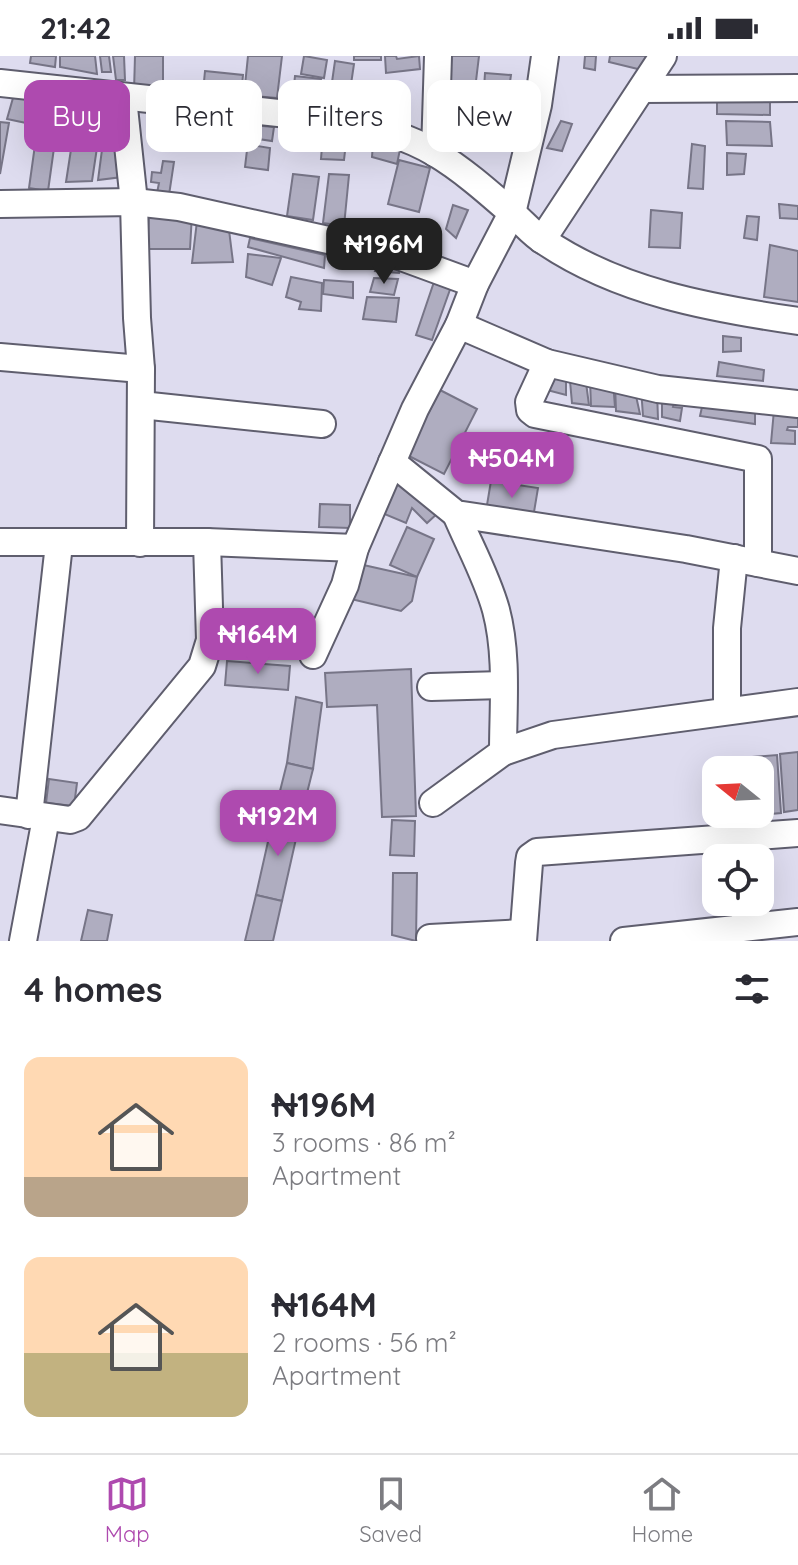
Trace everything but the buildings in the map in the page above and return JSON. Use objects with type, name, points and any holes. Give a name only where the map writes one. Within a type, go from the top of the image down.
[{"type":"street","points":[[435,153],[438,56]]},
{"type":"street","points":[[313,655],[345,585],[355,548],[415,409],[512,213],[538,105],[545,56]]},
{"type":"street","points":[[542,240],[663,56]]},
{"type":"street","points":[[0,83],[24,86]]},
{"type":"street","points":[[642,89],[798,88]]},
{"type":"street","points":[[130,99],[343,120],[386,130],[435,153],[542,240],[591,268],[642,288],[713,308],[798,321]]},
{"type":"street","points":[[129,152],[134,202],[141,369],[140,543]]},
{"type":"street","points":[[0,204],[134,202],[179,207],[396,255],[475,284]]},
{"type":"street","points":[[459,325],[547,363],[658,389],[798,404]]},
{"type":"street","points":[[0,357],[141,369]]},
{"type":"street","points":[[547,363],[529,402],[530,410],[535,414],[758,459],[746,561],[727,628],[727,711]]},
{"type":"street","points":[[141,405],[322,424]]},
{"type":"street","points":[[392,462],[456,514],[496,609],[501,637],[503,752]]},
{"type":"street","points":[[456,514],[798,571]]},
{"type":"street","points":[[0,542],[207,542],[355,548]]},
{"type":"street","points":[[0,810],[70,820],[78,817],[202,666],[210,640],[207,542]]},
{"type":"street","points":[[23,941],[38,816],[59,544]]},
{"type":"street","points":[[431,687],[503,685]]},
{"type":"street","points":[[433,803],[503,752],[553,735],[798,702]]},
{"type":"street","points":[[755,844],[798,833]]},
{"type":"street","points":[[430,938],[523,937],[529,863],[530,857],[537,852],[702,849]]},
{"type":"street","points":[[624,941],[695,936],[740,916]]},
{"type":"street","points":[[758,916],[798,922]]}]
